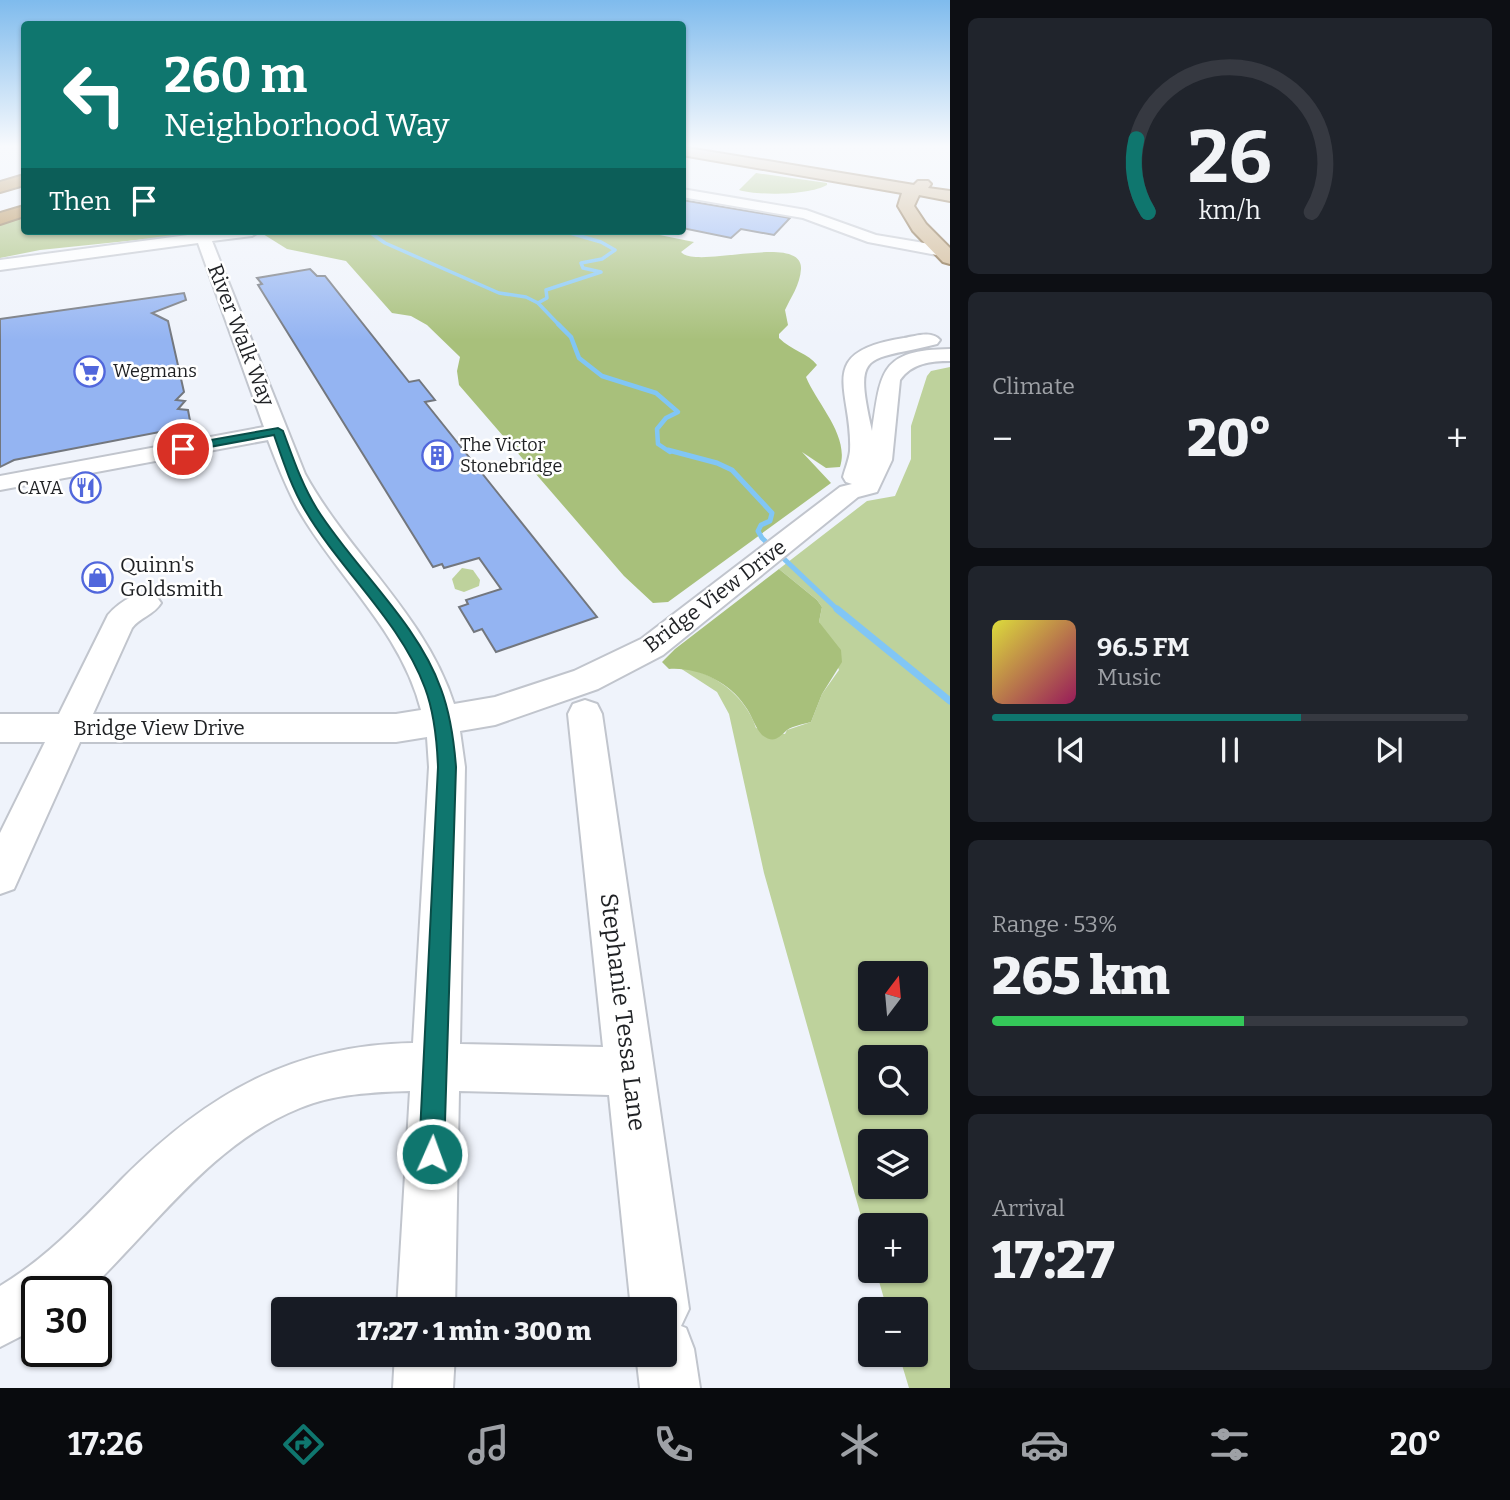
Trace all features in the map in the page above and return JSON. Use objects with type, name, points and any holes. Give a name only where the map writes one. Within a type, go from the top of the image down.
[{"type":"highway","points":[[0,219],[21,212]]},
{"type":"main road","points":[[905,211],[946,255]]},
{"type":"main road","points":[[910,211],[912,217]]},
{"type":"street","points":[[790,211],[809,214],[862,235],[946,255]]},
{"type":"street","points":[[862,235],[901,237],[911,233],[912,217]]},
{"type":"street","points":[[0,265],[154,245],[207,247],[239,235]]},
{"type":"street","name":"River Walk Way","points":[[207,247],[293,474],[312,510],[416,652],[434,689],[441,722],[447,767],[426,1297]]},
{"type":"street","points":[[849,492],[862,463],[851,385],[857,366],[879,350],[896,345],[950,340]]},
{"type":"street","name":"Bridge View Drive","points":[[0,728],[397,727],[441,722],[495,711],[586,680],[652,647],[849,492],[868,487],[880,460],[890,380],[894,372],[922,358],[950,355]]},
{"type":"street","points":[[0,483],[278,431]]},
{"type":"street","points":[[0,874],[119,623],[127,613],[146,603]]},
{"type":"street","name":"Stephanie Tessa Lane","points":[[586,714],[658,1297]]},
{"type":"street","points":[[61,1276],[96,1246],[181,1158],[238,1115],[289,1089],[321,1077],[345,1072],[435,1067],[630,1071]]},
{"type":"street","points":[[0,1318],[21,1306]]},
{"type":"street","points":[[424,1388],[425,1367]]},
{"type":"street","points":[[667,1367],[670,1388]]},
{"type":"green space","points":[[21,217],[21,235],[174,235],[40,250],[0,258],[0,225]]},
{"type":"green space","points":[[265,235],[660,235],[694,242],[681,252],[691,256],[785,253],[797,258],[801,269],[797,286],[785,310],[788,325],[779,334],[779,338],[817,365],[806,377],[837,432],[842,455],[840,467],[826,468],[802,452],[831,483],[668,602],[653,603],[624,576],[459,385],[457,371],[460,357],[427,325],[411,316],[392,313],[346,261],[287,249]]},
{"type":"green space","points":[[950,367],[950,1388],[909,1388],[903,1367],[928,1367],[928,1297],[884,1297],[879,1283],[928,1283],[928,1213],[860,1213],[764,873],[729,714],[717,692],[680,668],[704,674],[726,687],[744,705],[756,728],[785,734],[787,730],[811,722],[822,694],[839,670],[819,622],[822,607],[779,569],[867,501],[895,496],[911,459],[911,426],[931,371]]},
{"type":"green space","points":[[462,568],[473,570],[480,580],[479,586],[464,592],[455,589],[452,579]]},
{"type":"green space","points":[[779,569],[822,607],[819,622],[841,650],[842,662],[822,694],[811,722],[789,729],[773,739],[762,735],[738,697],[722,683],[691,671],[669,669],[662,662]]},
{"type":"building","points":[[686,211],[747,211],[790,218],[774,235],[741,229],[731,238],[686,229]]},
{"type":"building","name":"The Victor Stonebridge","points":[[310,269],[317,276],[325,276],[409,382],[419,380],[435,400],[425,402],[597,617],[496,652],[482,629],[474,632],[459,607],[468,604],[466,600],[501,589],[479,558],[444,568],[442,564],[433,567],[258,285],[262,284],[257,278]]},
{"type":"building","name":"Wegmans","points":[[184,293],[186,300],[152,313],[168,321],[184,392],[176,400],[185,401],[178,409],[188,410],[191,426],[14,460],[0,467],[0,319]]},
{"type":"waterway","points":[[374,235],[385,243],[499,293],[526,297],[538,303]]},
{"type":"waterway","points":[[538,303],[547,298],[546,290],[601,272],[583,268],[581,263],[602,259],[615,250],[601,242],[577,235]]},
{"type":"waterway","points":[[538,303],[560,326]]},
{"type":"waterway","points":[[560,326],[571,337],[579,358],[602,376],[656,393],[678,412],[666,418],[657,429],[658,444],[670,452]]},
{"type":"waterway","points":[[668,450],[717,463],[732,470],[772,513],[770,521],[761,525],[758,531],[762,538],[839,611]]},
{"type":"waterway","points":[[837,609],[950,701]]},
{"type":"place","name":"Wegmans","points":[[90,371]]},
{"type":"place","name":"The Victor Stonebridge","points":[[437,455]]},
{"type":"place","name":"CAVA","points":[[86,488]]},
{"type":"place","name":"Quinn's Goldsmith","points":[[97,577]]},
{"type":"route","points":[[183,449],[278,431],[293,474],[312,510],[416,652],[434,689],[446,743],[447,767],[432,1154]]}]
